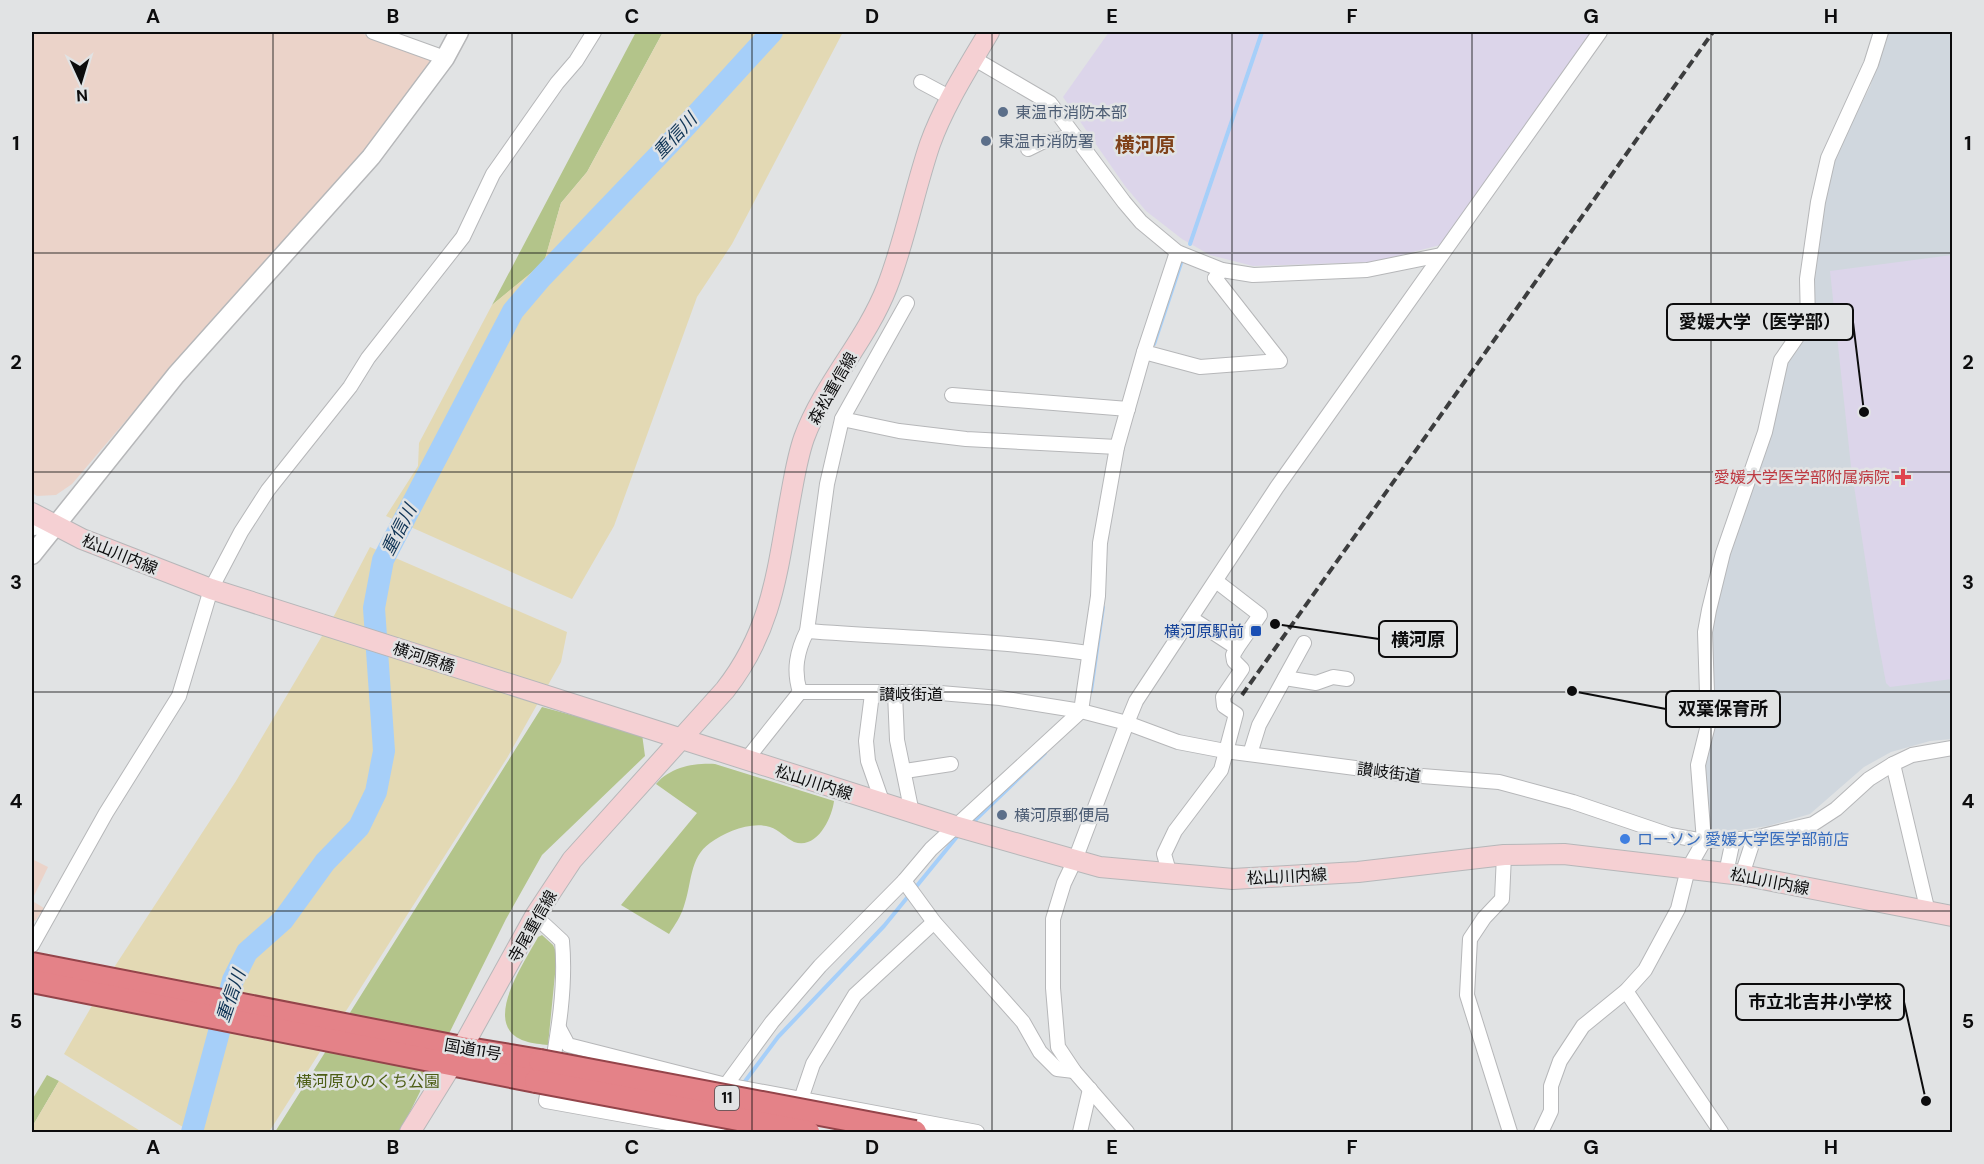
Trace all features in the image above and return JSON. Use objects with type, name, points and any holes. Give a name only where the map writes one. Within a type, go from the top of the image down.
[{"type":"highway","name":"国道11号","points":[[35,973],[457,1057],[915,1132]]},
{"type":"highway","name":"国道11号","points":[[538,1071],[808,1132]]},
{"type":"main road","name":"森松重信線","points":[[680,738],[744,666],[763,627],[771,604],[803,440],[833,380],[864,334],[887,287],[931,143],[951,98],[988,32]]},
{"type":"main road","name":"松山川内線","points":[[32,513],[55,527],[211,589]]},
{"type":"main road","name":"横河原橋","points":[[211,589],[637,725]]},
{"type":"main road","name":"松山川内線","points":[[637,725],[912,813],[1100,867],[1233,879],[1358,872],[1504,855],[1564,854],[1734,874],[1953,916]]},
{"type":"main road","name":"寺尾重信線","points":[[410,1132],[457,1057],[535,916],[572,860],[680,738]]},
{"type":"street","points":[[373,32],[445,58]]},
{"type":"street","points":[[32,555],[176,375],[371,158],[445,58],[459,32]]},
{"type":"street","points":[[32,945],[106,813],[179,696],[211,589],[222,565],[268,490],[350,387],[368,358],[463,237],[493,174],[557,83],[576,61],[594,32]]},
{"type":"street","points":[[1127,1132],[1074,1071],[1058,1047],[1053,988],[1053,920],[1064,883],[1136,701],[1277,487],[1600,32]]},
{"type":"street","points":[[1541,1132],[1551,1111],[1551,1086],[1560,1060],[1583,1026],[1626,991],[1645,970],[1673,917],[1688,868],[1704,841],[1698,765],[1708,725],[1705,632],[1709,610],[1723,553],[1765,432],[1781,360],[1808,321],[1807,279],[1811,246],[1828,158],[1871,64],[1881,32]]},
{"type":"street","points":[[974,58],[1043,97],[1141,222],[1177,252],[1222,270],[1254,275],[1347,272],[1392,267],[1441,255]]},
{"type":"street","points":[[921,82],[951,98]]},
{"type":"street","points":[[1028,149],[1050,140],[1075,136]]},
{"type":"street","points":[[697,1131],[726,1085],[772,1022],[820,966],[955,826],[1084,712],[1088,653],[1098,596],[1100,543],[1117,447],[1148,353],[1177,252]]},
{"type":"street","points":[[1148,353],[1200,367],[1280,361],[1215,278],[1222,270]]},
{"type":"street","points":[[746,760],[800,692],[795,676],[800,646],[807,631],[827,484],[842,419],[907,303]]},
{"type":"street","points":[[952,395],[1128,409]]},
{"type":"street","points":[[842,419],[899,431],[966,439],[1117,447]]},
{"type":"street","points":[[32,528],[55,527]]},
{"type":"street","points":[[1216,582],[1260,615],[1233,654],[1234,661],[1242,669],[1223,697],[1224,706],[1259,725]]},
{"type":"street","points":[[1191,618],[1237,648]]},
{"type":"street","points":[[807,631],[883,637],[938,637],[1088,653]]},
{"type":"street","points":[[1250,754],[1259,725],[1304,643]]},
{"type":"street","points":[[1285,678],[1316,683],[1333,677],[1347,679]]},
{"type":"street","name":"讃岐街道","points":[[800,692],[872,694],[928,692],[1000,698],[1084,712],[1127,723],[1178,742],[1225,751],[1409,775],[1499,782],[1573,802],[1670,835],[1704,841],[1754,838],[1789,832],[1813,824],[1836,809],[1869,779],[1893,764],[1912,755],[1953,748]]},
{"type":"street","points":[[895,693],[897,740],[912,813]]},
{"type":"street","points":[[872,694],[866,741],[868,761],[883,804]]},
{"type":"street","points":[[1170,875],[1164,854],[1175,831],[1221,770],[1236,714]]},
{"type":"street","points":[[905,771],[951,764]]},
{"type":"street","points":[[1893,764],[1928,912]]},
{"type":"street","points":[[1734,874],[1754,838]]},
{"type":"street","points":[[1733,840],[1734,874]]},
{"type":"street","points":[[1504,855],[1502,899],[1484,918],[1470,939],[1467,995],[1510,1132]]},
{"type":"street","points":[[904,881],[934,922],[1023,1022],[1040,1052],[1057,1069],[1074,1071]]},
{"type":"street","points":[[535,916],[562,941],[562,997],[559,1028],[546,1101],[697,1131],[718,1132]]},
{"type":"street","points":[[791,1132],[813,1064],[855,995],[934,922]]},
{"type":"street","points":[[1626,991],[1721,1132]]},
{"type":"street","points":[[559,1028],[567,1044],[726,1085],[978,1132]]},
{"type":"street","points":[[1080,1132],[1090,1089]]},
{"type":"shaded area","points":[[32,32],[358,32],[427,57],[430,61],[428,69],[353,164],[214,317],[72,484],[56,495],[37,496],[32,493]]},
{"type":"shaded area","points":[[1109,32],[1595,32],[1444,244],[1374,262],[1253,266],[1210,255],[1182,239],[1146,211],[1125,186],[1063,97]]},
{"type":"shaded area","points":[[1887,32],[1952,32],[1952,739],[1930,741],[1891,752],[1864,767],[1810,814],[1768,826],[1713,834],[1707,827],[1705,763],[1710,631],[1731,543],[1784,362],[1796,342],[1812,288],[1823,195],[1834,157],[1870,87]]},
{"type":"shaded area","name":"愛媛大学医学部附属病院","points":[[1952,255],[1952,679],[1890,687],[1886,683],[1876,630],[1851,466],[1830,271]]},
{"type":"shaded area","points":[[32,859],[48,867],[33,898],[34,902],[44,908],[32,922]]},
{"type":"green space","points":[[636,32],[663,32],[587,172],[561,203],[544,263],[492,305]]},
{"type":"green space","name":"横河原ひのくち公園","points":[[542,707],[642,734],[645,756],[542,855],[506,919],[400,1132],[275,1132]]},
{"type":"green space","points":[[715,764],[834,801],[833,808],[827,824],[810,841],[794,842],[773,828],[755,825],[723,835],[710,843],[698,856],[683,910],[669,934],[621,905],[697,813],[656,784],[668,774],[683,767]]},
{"type":"green space","points":[[542,935],[553,945],[557,954],[548,1045],[525,1041],[512,1033],[506,1022],[505,1008],[516,977],[538,937]]},
{"type":"green space","points":[[47,1075],[59,1081],[32,1127],[32,1100]]},
{"type":"sand","points":[[663,32],[843,32],[732,244],[697,297],[614,526],[572,599],[386,516],[418,466],[419,443],[492,305],[544,262],[561,203],[587,172]]},
{"type":"sand","points":[[370,547],[567,632],[561,662],[507,758],[269,1132],[191,1132],[64,1054],[115,966],[236,781],[335,614]]},
{"type":"sand","points":[[59,1081],[142,1132],[32,1132],[32,1127]]},
{"type":"waterway","name":"重信川","points":[[192,1132],[233,980],[247,952],[283,920],[325,862],[359,827],[376,792],[384,751],[374,608],[383,560],[513,311],[541,278],[675,138],[772,32]]},
{"type":"waterway","points":[[1190,244],[1262,32]]},
{"type":"waterway","points":[[1154,344],[1182,260]]},
{"type":"waterway","points":[[1091,691],[1103,607]]},
{"type":"waterway","points":[[970,825],[1045,753]]},
{"type":"waterway","points":[[743,1084],[778,1037],[884,926],[960,833]]},
{"type":"railway","points":[[1242,695],[1713,32]]},
{"type":"place","name":"東温市消防本部","points":[[1003,112]]},
{"type":"place","name":"東温市消防署","points":[[986,141]]},
{"type":"place","name":"愛媛大学（医学部）","points":[[1864,412]]},
{"type":"place","name":"愛媛大学医学部附属病院","points":[[1903,477]]},
{"type":"place","name":"横河原","points":[[1275,624]]},
{"type":"place","name":"横河原駅前","points":[[1256,631]]},
{"type":"place","name":"双葉保育所","points":[[1572,691]]},
{"type":"place","name":"横河原郵便局","points":[[1002,815]]},
{"type":"place","name":"ローソン 愛媛大学医学部前店","points":[[1625,839]]},
{"type":"place","name":"市立北吉井小学校","points":[[1926,1101]]},
{"type":"district","name":"横河原","points":[[1145,145]]}]
